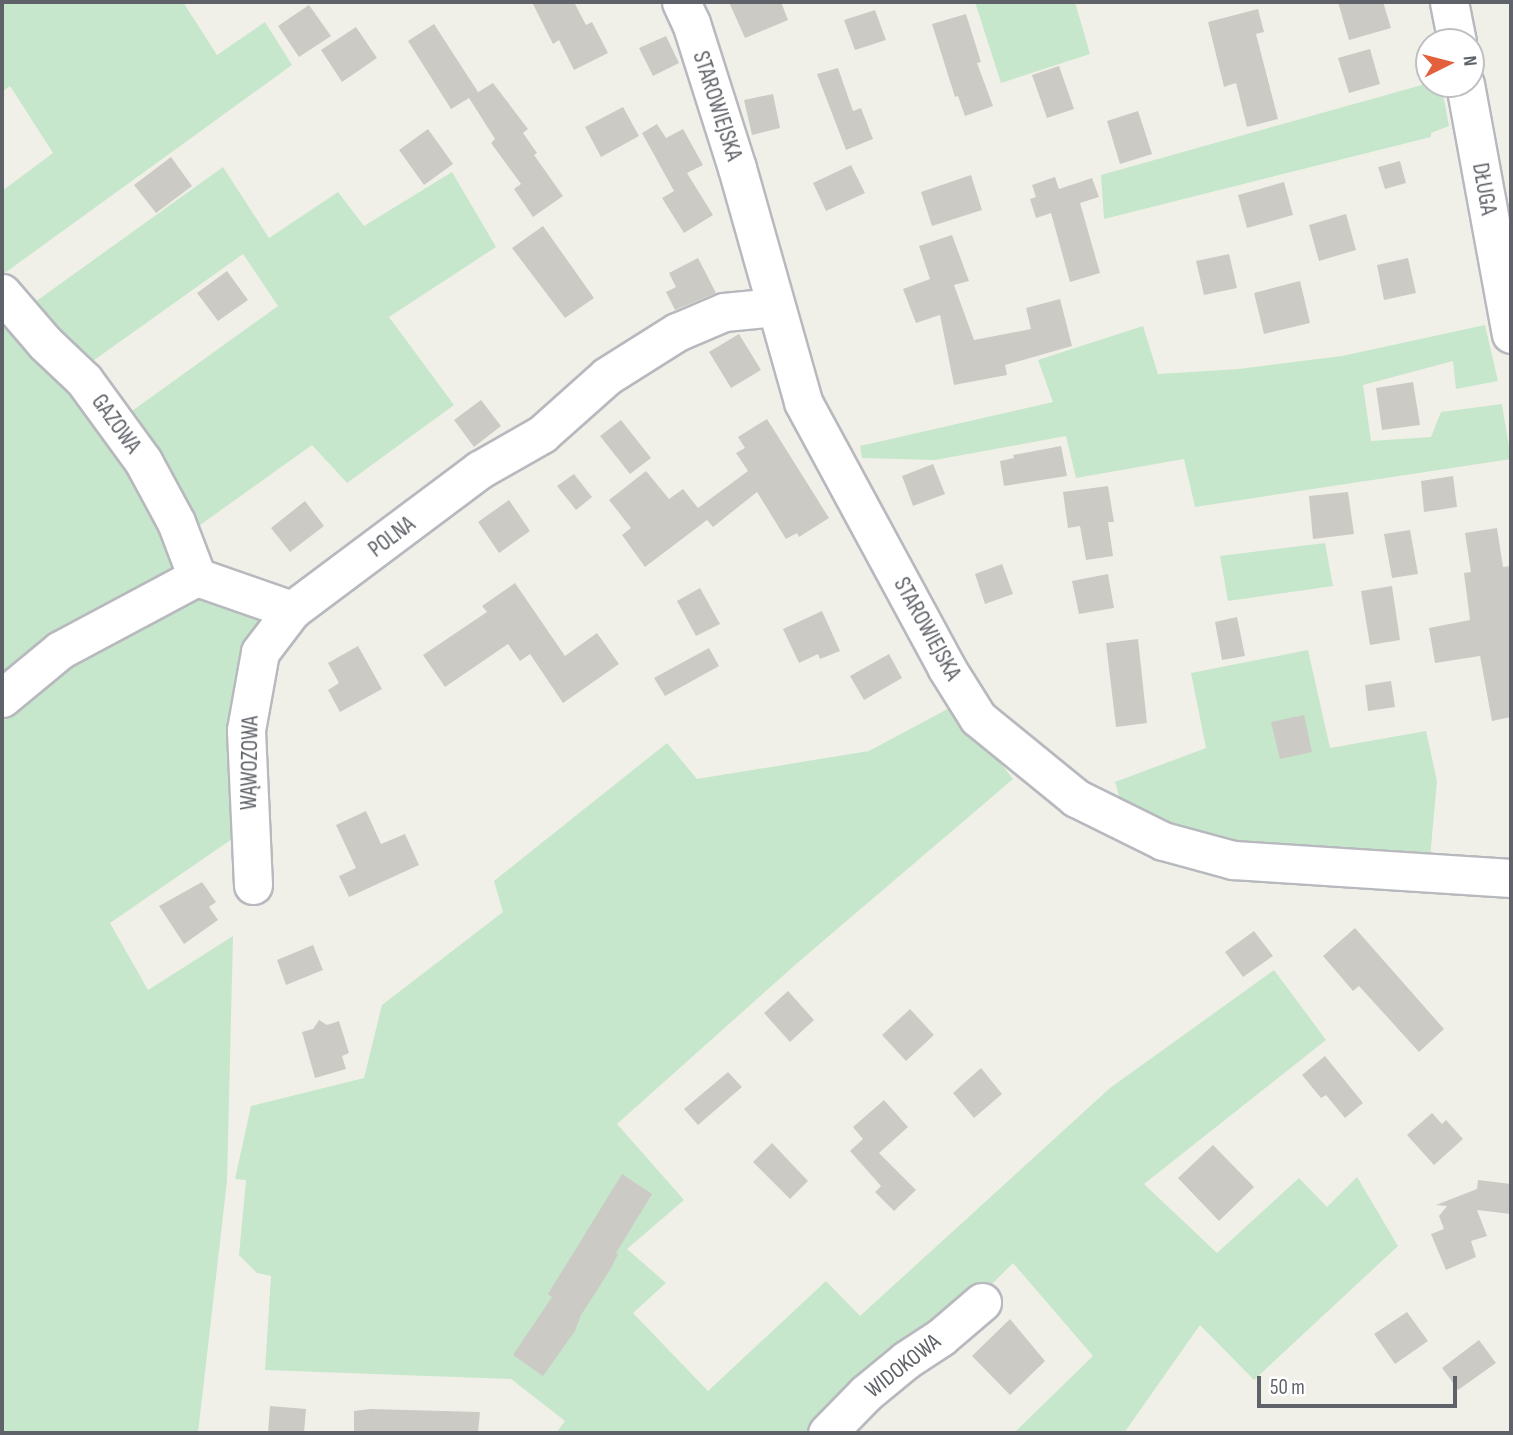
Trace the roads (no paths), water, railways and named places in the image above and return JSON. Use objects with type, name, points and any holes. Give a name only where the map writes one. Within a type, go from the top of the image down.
[{"type":"street","name":"STAROWIEJSKA","points":[[681,2],[729,141],[803,402],[946,667],[978,718],[1076,798],[1163,841],[1233,860],[1511,878]]},
{"type":"street","points":[[1449,2],[1454,28]]},
{"type":"street","name":"DŁUGA","points":[[1468,98],[1511,334]]},
{"type":"street","name":"GAZOWA","points":[[2,293],[45,343],[84,380],[144,461],[176,522],[197,577]]},
{"type":"street","name":"POLNA","points":[[292,610],[479,470],[542,434],[607,376],[665,340],[724,312],[776,307]]},
{"type":"street","points":[[2,698],[60,650],[197,577],[292,610]]},
{"type":"street","name":"WĄWOZOWA","points":[[253,885],[246,730],[260,652],[292,610]]},
{"type":"street","name":"WIDOKOWA","points":[[827,1433],[866,1393],[906,1360],[941,1337],[982,1302]]}]
